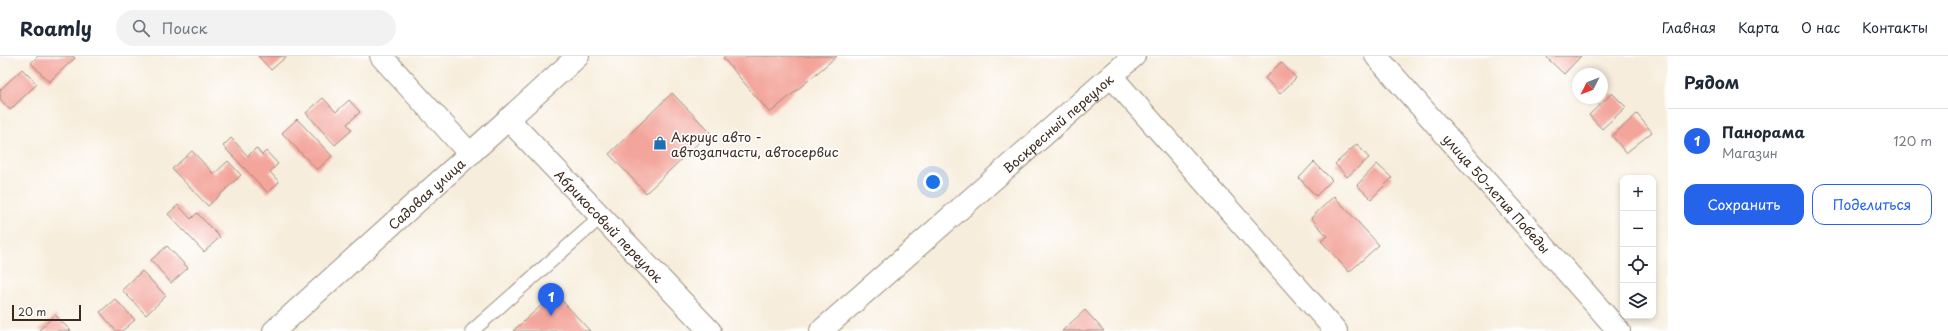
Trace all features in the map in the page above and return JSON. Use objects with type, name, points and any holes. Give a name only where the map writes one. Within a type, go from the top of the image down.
[{"type":"street","points":[[381,56],[470,154]]},
{"type":"street","name":"Садовая улица","points":[[274,331],[578,56]]},
{"type":"street","points":[[1111,76],[1134,56]]},
{"type":"street","name":"улица 50-летия Победы","points":[[1376,56],[1618,331]]},
{"type":"street","name":"Воскресный переулок","points":[[821,331],[1111,76],[1336,331]]},
{"type":"street","name":"Абрикосовый переулок","points":[[508,119],[710,331]]},
{"type":"lane","points":[[472,331],[601,216]]},
{"type":"building","points":[[38,56],[73,56],[75,58],[49,82],[31,63]]},
{"type":"building","points":[[258,56],[287,56],[271,70]]},
{"type":"building","points":[[725,56],[837,56],[770,113],[723,58]]},
{"type":"building","points":[[1549,56],[1581,56],[1564,74],[1547,58]]},
{"type":"building","points":[[1281,62],[1296,78],[1280,94],[1265,78]]},
{"type":"building","points":[[22,69],[37,84],[10,110],[0,99],[0,90]]},
{"type":"building","points":[[672,93],[710,132],[646,193],[609,154]]},
{"type":"building","points":[[1612,93],[1626,107],[1602,129],[1589,115],[1600,104],[1608,104],[1608,97]]},
{"type":"building","points":[[323,98],[336,112],[349,100],[360,112],[347,124],[352,130],[335,145],[306,113]]},
{"type":"building","points":[[1637,114],[1652,132],[1626,153],[1612,136]]},
{"type":"building","points":[[297,119],[332,156],[317,170],[282,133]]},
{"type":"building","points":[[231,138],[248,156],[256,148],[262,155],[266,151],[278,164],[270,172],[279,182],[268,193],[223,146]]},
{"type":"building","points":[[1357,144],[1369,158],[1347,177],[1335,164]]},
{"type":"building","points":[[192,151],[214,174],[228,161],[241,175],[208,206],[172,169]]},
{"type":"building","points":[[1314,162],[1332,180],[1316,196],[1299,178]]},
{"type":"building","points":[[1377,164],[1392,178],[1371,199],[1357,185]]},
{"type":"building","points":[[1334,196],[1379,245],[1349,272],[1321,241],[1327,236],[1311,218]]},
{"type":"building","points":[[178,205],[191,219],[197,213],[220,237],[204,252],[168,214]]},
{"type":"building","points":[[167,246],[188,268],[171,283],[151,260]]},
{"type":"building","points":[[142,271],[166,296],[146,315],[122,290]]},
{"type":"building","points":[[555,293],[590,331],[513,331]]},
{"type":"building","points":[[115,299],[135,320],[122,331],[116,331],[100,312]]},
{"type":"building","points":[[1085,310],[1104,331],[1062,331]]},
{"type":"building","points":[[55,315],[71,331],[38,331]]},
{"type":"place","name":"Акриус авто - автозапчасти, автосервис","points":[[660,143]]},
{"type":"place","name":"Панорама","points":[[551,316]]}]
